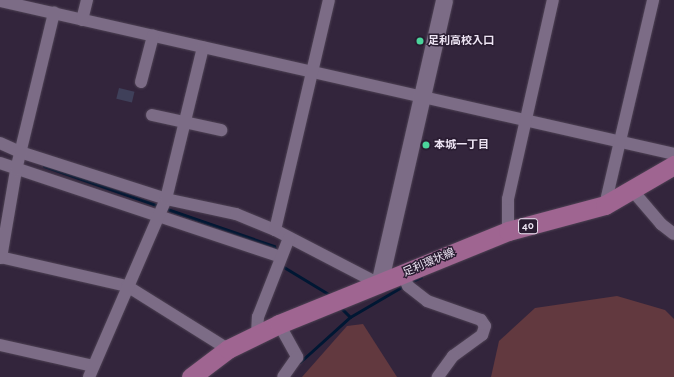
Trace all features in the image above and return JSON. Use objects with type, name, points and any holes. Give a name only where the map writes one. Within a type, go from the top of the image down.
[{"type":"main road","name":"足利環状線","points":[[191,377],[228,349],[257,334],[380,284],[405,281],[508,231],[605,205],[634,194],[674,165]]},
{"type":"street","points":[[82,20],[87,0]]},
{"type":"street","points":[[275,230],[329,0]]},
{"type":"street","points":[[0,143],[20,152],[166,199],[236,214],[275,230],[380,284],[444,0]]},
{"type":"street","points":[[508,231],[508,199],[553,0]]},
{"type":"street","points":[[605,205],[652,0]]},
{"type":"street","points":[[0,1],[674,154]]},
{"type":"street","points":[[54,13],[16,170],[0,258],[128,286],[228,349]]},
{"type":"street","points":[[141,82],[153,36]]},
{"type":"street","points":[[0,345],[91,372],[156,218],[166,199],[203,47]]},
{"type":"street","points":[[152,115],[221,130]]},
{"type":"street","points":[[0,163],[16,170],[156,218],[231,239],[281,257]]},
{"type":"street","points":[[634,194],[674,234]]},
{"type":"street","points":[[257,334],[258,317],[289,238]]},
{"type":"street","points":[[405,281],[426,301],[481,320],[485,326],[482,335],[453,356],[438,377]]},
{"type":"street","points":[[280,324],[297,357],[283,377]]},
{"type":"shaded area","points":[[617,296],[665,310],[674,319],[674,377],[491,377],[499,341],[535,308]]},
{"type":"shaded area","points":[[363,324],[397,377],[302,377],[347,326]]},
{"type":"building","points":[[119,88],[135,92],[132,103],[116,99]]},
{"type":"waterway","points":[[44,166],[159,206]]},
{"type":"waterway","points":[[164,208],[274,246],[276,252]]},
{"type":"waterway","points":[[282,266],[330,295]]},
{"type":"waterway","points":[[410,282],[421,277]]},
{"type":"waterway","points":[[300,362],[350,317],[405,285]]},
{"type":"waterway","points":[[340,307],[350,317]]},
{"type":"place","name":"足利高校入口","points":[[420,41]]},
{"type":"place","name":"本城一丁目","points":[[426,145]]}]
